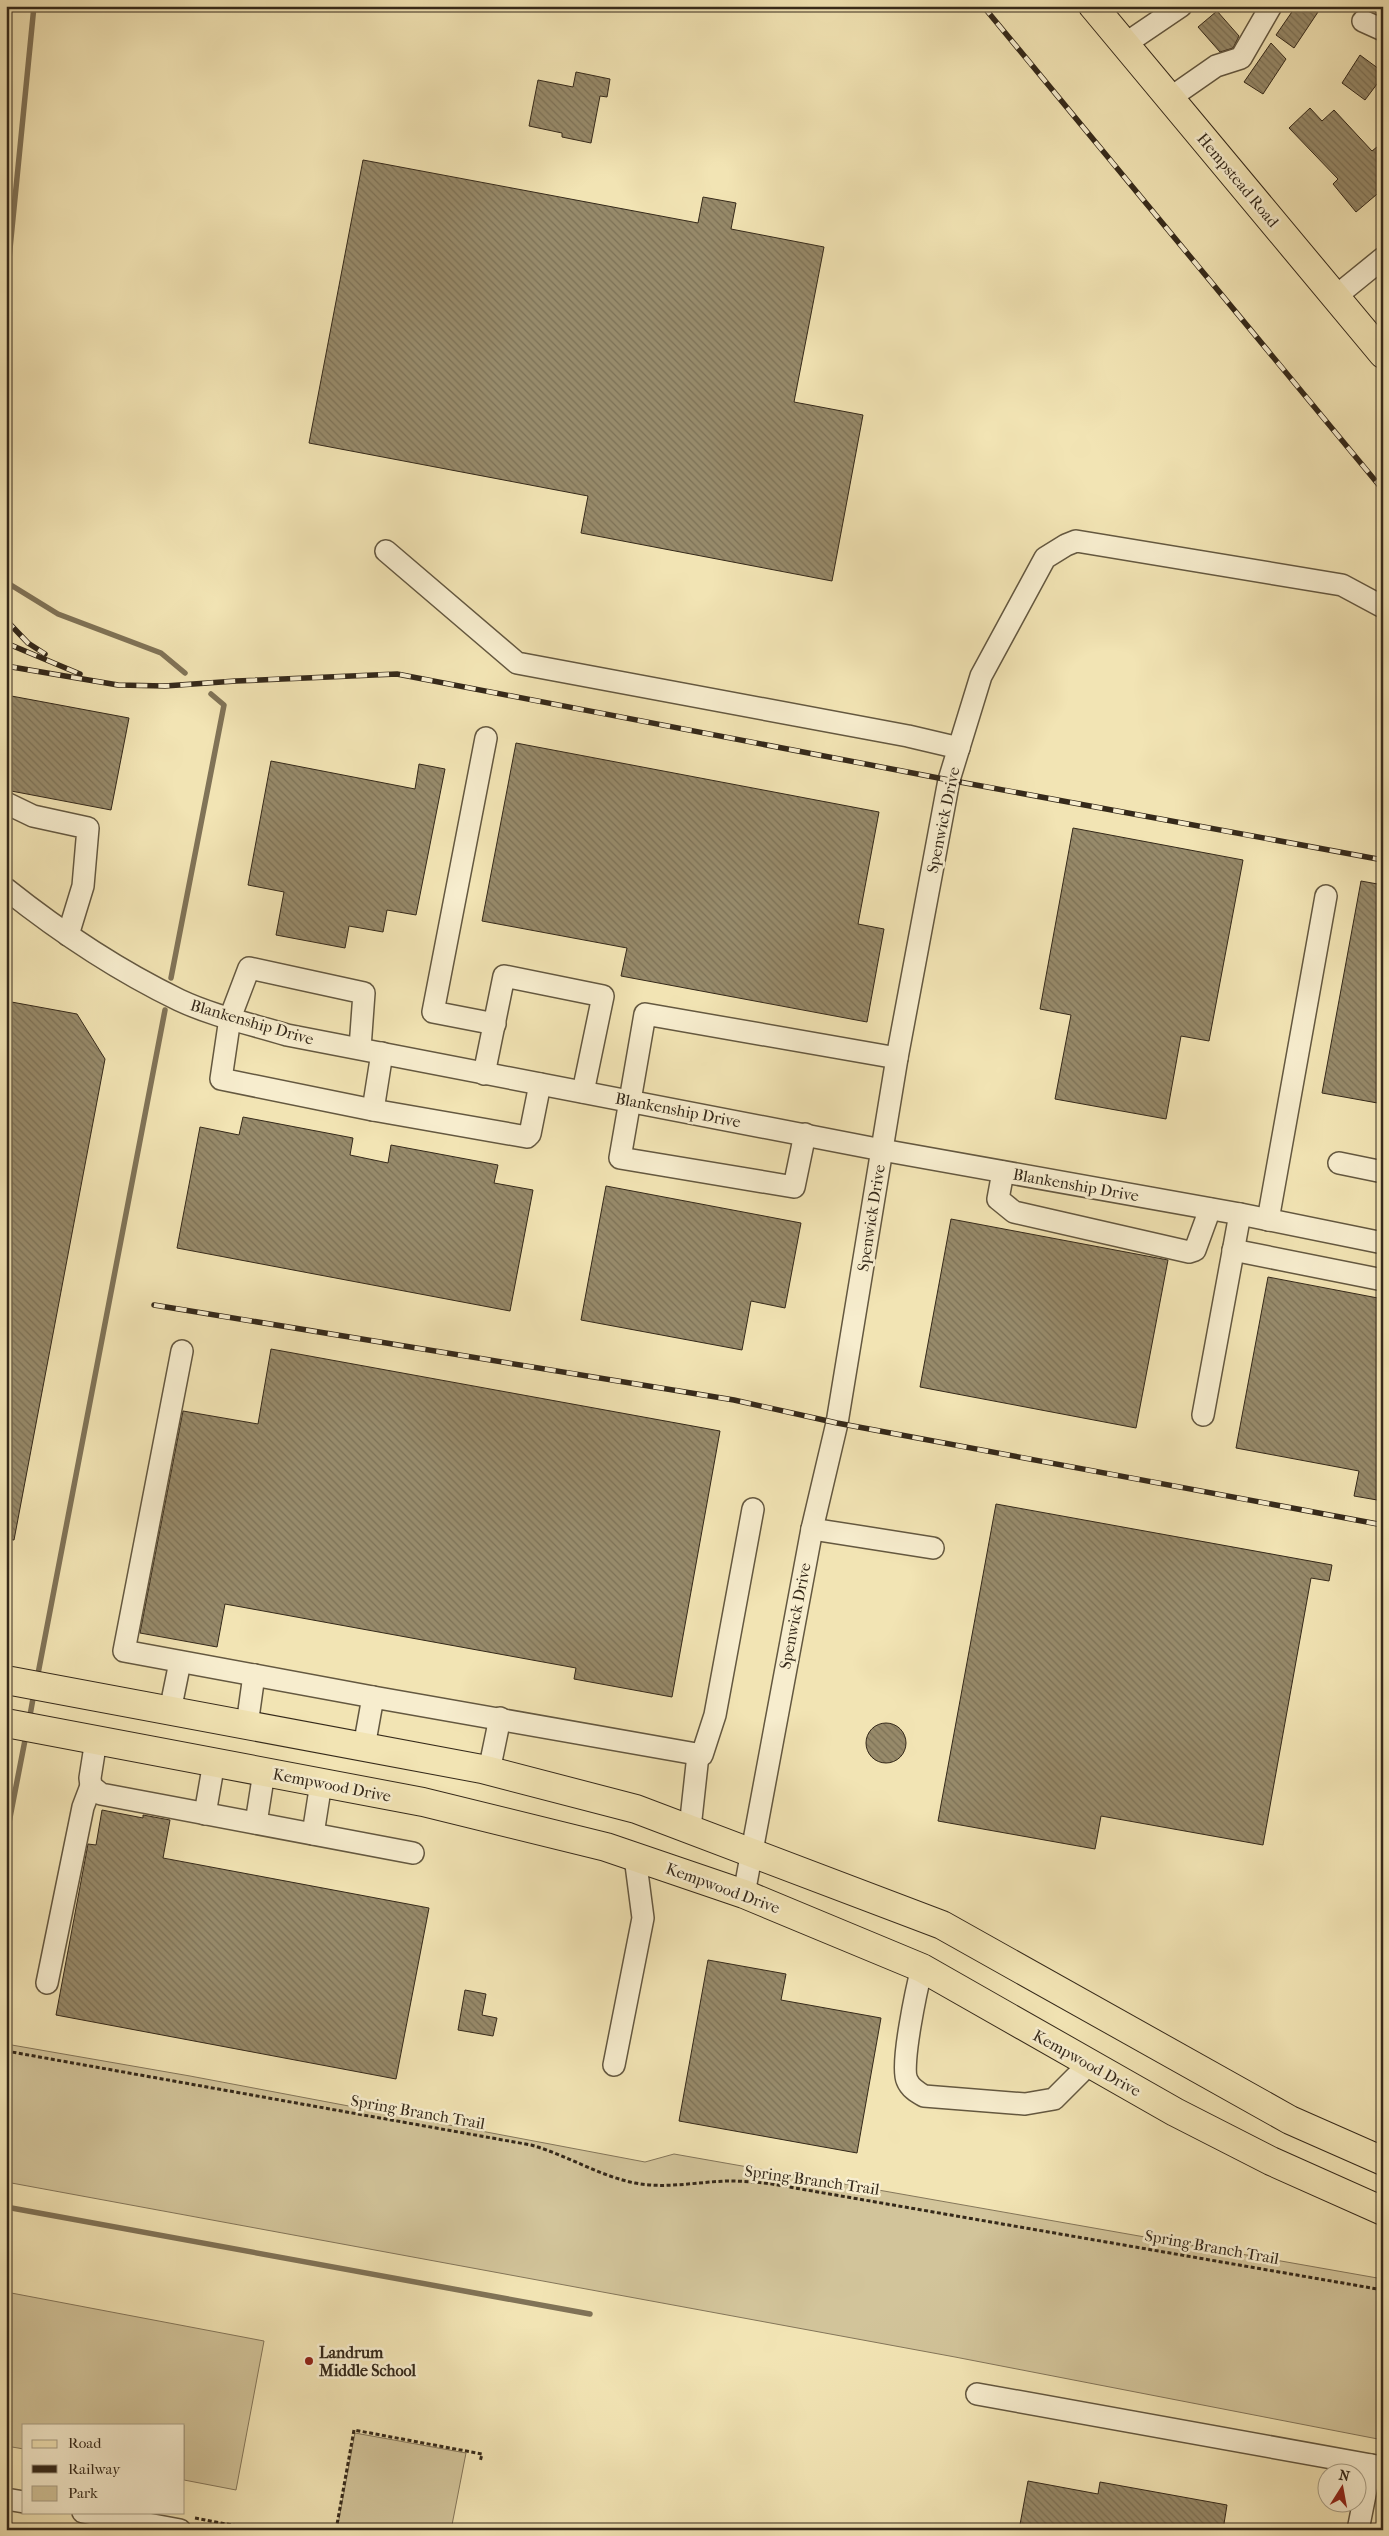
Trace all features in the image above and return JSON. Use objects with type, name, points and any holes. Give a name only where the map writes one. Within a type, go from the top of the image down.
[{"type":"main road","name":"Hempstead Road","points":[[1093,6],[1383,354]]},
{"type":"main road","points":[[14,1682],[489,1771],[636,1809],[753,1851],[942,1925],[1290,2120],[1383,2161]]},
{"type":"main road","name":"Kempwood Drive","points":[[20,1726],[423,1802],[606,1847],[744,1894],[922,1968],[1088,2065],[1271,2161],[1383,2211]]},
{"type":"main road","points":[[357,1790],[364,1747]]},
{"type":"street","points":[[1125,44],[1181,6]]},
{"type":"street","points":[[1170,98],[1216,66],[1241,58],[1271,6]]},
{"type":"street","points":[[1363,21],[1383,30]]},
{"type":"street","points":[[1335,297],[1383,258]]},
{"type":"street","name":"Spenwick Drive","points":[[744,1894],[812,1528],[837,1423],[897,1058],[948,780],[981,676],[1045,558],[1076,541],[1342,585],[1383,607]]},
{"type":"street","points":[[386,551],[517,662],[908,736],[958,748]]},
{"type":"street","points":[[486,738],[433,1012],[495,1024]]},
{"type":"street","points":[[6,803],[33,816],[88,828],[83,886],[68,935]]},
{"type":"street","name":"Blankenship Drive","points":[[6,890],[102,959],[180,1000],[230,1018],[287,1035],[882,1150],[1240,1214],[1383,1243]]},
{"type":"street","points":[[1268,1220],[1326,896]]},
{"type":"street","points":[[360,1048],[364,993],[249,968],[230,1018],[220,1076],[223,1081],[373,1110],[526,1136],[530,1134],[540,1084]]},
{"type":"street","points":[[484,1074],[504,976],[603,996],[583,1092]]},
{"type":"street","points":[[804,1134],[794,1187],[620,1158],[645,1014],[897,1058]]},
{"type":"street","points":[[373,1110],[382,1053]]},
{"type":"street","points":[[1339,1162],[1383,1172]]},
{"type":"street","points":[[1003,1172],[998,1199],[1014,1212],[1189,1252],[1195,1250],[1210,1209]]},
{"type":"street","points":[[1203,1415],[1240,1214]]},
{"type":"street","points":[[1233,1250],[1383,1280]]},
{"type":"street","points":[[182,1351],[124,1651],[702,1755],[715,1715],[753,1509]]},
{"type":"street","points":[[812,1528],[933,1548]]},
{"type":"street","points":[[170,1711],[180,1662]]},
{"type":"street","points":[[247,1725],[254,1675]]},
{"type":"street","points":[[364,1747],[373,1697]]},
{"type":"street","points":[[489,1771],[500,1718]]},
{"type":"street","points":[[47,1983],[83,1807],[91,1786],[90,1778],[96,1740]]},
{"type":"street","points":[[690,1828],[698,1755]]},
{"type":"street","points":[[205,1814],[214,1762]]},
{"type":"street","points":[[256,1823],[264,1772]]},
{"type":"street","points":[[313,1834],[321,1783]]},
{"type":"street","points":[[91,1786],[101,1794],[413,1853]]},
{"type":"street","points":[[614,2065],[643,1918],[635,1857]]},
{"type":"street","points":[[922,1968],[912,2008],[906,2078],[924,2096],[1025,2104],[1054,2099],[1088,2065]]},
{"type":"street","points":[[978,2394],[1377,2466],[1358,2530]]},
{"type":"street","points":[[6,2499],[22,2502]]},
{"type":"street","points":[[100,2514],[186,2524]]},
{"type":"path","name":"Spring Branch Trail","points":[[6,2051],[531,2145],[551,2151],[617,2178],[636,2183],[663,2186],[749,2181],[772,2184],[1383,2290]]},
{"type":"path","points":[[336,2530],[354,2430],[482,2454],[480,2462]]},
{"type":"path","points":[[186,2524],[258,2530]]},
{"type":"green space","points":[[6,2044],[190,2076],[645,2162],[674,2154],[1383,2279],[1383,2440],[955,2357],[6,2182]]},
{"type":"green space","points":[[6,2292],[264,2341],[236,2490],[185,2480],[185,2424],[22,2424],[22,2449],[6,2446]]},
{"type":"green space","points":[[355,2433],[466,2453],[451,2530],[337,2530]]},
{"type":"building","points":[[1296,6],[1322,6],[1294,48],[1276,35]]},
{"type":"building","points":[[1217,11],[1239,36],[1233,48],[1220,52],[1198,27]]},
{"type":"building","points":[[1271,43],[1286,59],[1263,94],[1244,82]]},
{"type":"building","points":[[1360,55],[1383,72],[1383,76],[1365,100],[1342,83]]},
{"type":"building","points":[[576,72],[610,79],[607,97],[600,96],[591,143],[562,137],[562,133],[529,126],[538,80],[573,87]]},
{"type":"building","points":[[1310,108],[1322,121],[1334,110],[1372,151],[1383,142],[1383,189],[1356,212],[1333,184],[1338,179],[1289,128]]},
{"type":"building","points":[[363,160],[698,223],[703,197],[736,203],[731,229],[824,247],[794,402],[863,415],[832,581],[581,533],[588,496],[309,443]]},
{"type":"building","points":[[6,695],[129,718],[111,810],[6,790]]},
{"type":"building","points":[[516,743],[879,812],[858,924],[884,929],[867,1022],[621,976],[627,948],[482,921]]},
{"type":"building","points":[[271,761],[415,789],[419,764],[445,769],[416,915],[387,910],[383,932],[349,926],[345,948],[276,935],[284,892],[248,885]]},
{"type":"building","points":[[1073,828],[1243,860],[1209,1041],[1181,1036],[1166,1119],[1055,1099],[1071,1015],[1040,1009]]},
{"type":"building","points":[[1361,881],[1383,885],[1383,1104],[1322,1093]]},
{"type":"building","points":[[6,1001],[77,1014],[105,1059],[14,1540],[6,1539]]},
{"type":"building","points":[[243,1117],[353,1138],[350,1155],[388,1163],[391,1145],[498,1165],[494,1183],[533,1190],[510,1311],[177,1248],[200,1127],[239,1135]]},
{"type":"building","points":[[606,1186],[801,1223],[785,1308],[751,1301],[742,1350],[581,1320]]},
{"type":"building","points":[[951,1219],[1168,1260],[1136,1428],[920,1387]]},
{"type":"building","points":[[1268,1277],[1383,1299],[1383,1501],[1354,1496],[1359,1471],[1236,1448]]},
{"type":"building","points":[[271,1349],[720,1431],[672,1697],[574,1679],[576,1668],[225,1604],[217,1647],[140,1633],[183,1411],[258,1424]]},
{"type":"building","points":[[996,1504],[1332,1565],[1329,1581],[1311,1578],[1263,1845],[1101,1816],[1095,1849],[938,1821]]},
{"type":"building","points":[[890,1723],[897,1726],[903,1732],[906,1743],[905,1751],[897,1760],[890,1763],[882,1763],[875,1760],[867,1751],[866,1739],[869,1732],[878,1724]]},
{"type":"building","points":[[102,1810],[143,1818],[143,1815],[170,1820],[163,1858],[429,1908],[396,2079],[56,2015],[88,1844],[96,1845]]},
{"type":"building","points":[[708,1960],[786,1974],[781,2000],[881,2018],[857,2153],[679,2121]]},
{"type":"building","points":[[465,1990],[486,1994],[482,2015],[497,2018],[493,2036],[458,2030]]},
{"type":"building","points":[[1028,2481],[1098,2494],[1100,2482],[1227,2505],[1223,2530],[1019,2530]]},
{"type":"waterway","points":[[6,289],[34,6]]},
{"type":"waterway","points":[[6,582],[58,614],[161,653],[185,673]]},
{"type":"waterway","points":[[171,978],[224,705],[211,694]]},
{"type":"waterway","points":[[37,1679],[165,1010]]},
{"type":"waterway","points":[[29,1721],[34,1693]]},
{"type":"waterway","points":[[6,1838],[26,1735]]},
{"type":"waterway","points":[[6,2207],[590,2314]]},
{"type":"railway","points":[[983,6],[1383,490]]},
{"type":"railway","points":[[6,620],[28,643],[45,654]]},
{"type":"railway","points":[[6,643],[80,674]]},
{"type":"railway","points":[[6,666],[118,685],[165,686],[397,674],[949,780],[1383,860]]},
{"type":"railway","points":[[154,1305],[734,1400],[837,1423],[1383,1525]]},
{"type":"place","name":"Landrum Middle School","points":[[309,2361]]}]
